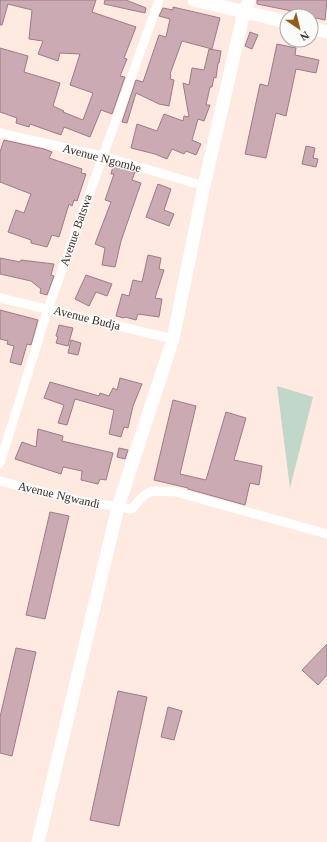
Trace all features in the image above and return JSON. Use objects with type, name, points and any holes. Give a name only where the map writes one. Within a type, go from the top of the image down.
[{"type":"street","name":"Avenue Batswa","points":[[0,463],[48,309],[159,0]]},
{"type":"street","points":[[194,0],[246,6],[279,19]]},
{"type":"street","points":[[38,842],[118,507],[173,340],[204,186],[246,6]]},
{"type":"street","name":"Avenue Ngombe","points":[[0,133],[102,156],[204,186]]},
{"type":"street","name":"Avenue Budja","points":[[0,298],[173,340]]},
{"type":"street","name":"Avenue Ngwandi","points":[[0,481],[80,501],[132,509],[143,495],[152,491],[176,492],[327,534]]},
{"type":"green space","points":[[277,386],[313,397],[290,488]]},
{"type":"building","points":[[0,0],[96,0],[92,12],[136,27],[124,58],[127,59],[120,76],[125,77],[112,114],[101,110],[90,137],[64,127],[61,135],[30,124],[29,127],[16,123],[17,118],[0,112],[0,48],[28,56],[24,72],[60,83],[53,106],[64,111],[63,112],[83,120],[93,93],[70,85],[80,54],[60,53],[58,61],[38,54],[43,41],[29,39],[32,10],[8,4],[2,25],[0,25]]},
{"type":"building","points":[[105,0],[126,0],[146,8],[145,13],[104,4]]},
{"type":"building","points":[[257,0],[327,0],[325,20],[319,19],[319,8],[279,8],[257,4]]},
{"type":"building","points":[[173,7],[220,18],[212,49],[182,41],[170,74],[170,79],[174,80],[169,106],[159,104],[136,93],[127,123],[122,122],[136,80],[143,82],[159,35],[166,37],[170,19],[159,16],[163,8],[173,10]]},
{"type":"building","points":[[250,32],[258,35],[252,49],[245,46]]},
{"type":"building","points":[[277,44],[279,44],[279,48],[296,48],[295,55],[319,60],[316,73],[296,69],[286,116],[276,113],[266,158],[245,154],[260,84],[268,86]]},
{"type":"building","points":[[209,49],[221,51],[216,78],[214,77],[212,87],[210,87],[206,105],[210,105],[204,121],[198,119],[192,140],[201,144],[196,155],[186,151],[184,154],[172,149],[167,159],[155,154],[131,148],[137,124],[157,131],[164,114],[183,121],[184,116],[189,117],[183,83],[189,85],[192,68],[204,70]]},
{"type":"building","points":[[4,140],[52,152],[49,158],[82,169],[81,173],[86,174],[77,201],[74,200],[72,206],[69,204],[59,237],[52,235],[47,247],[31,243],[31,240],[8,232],[16,210],[24,213],[31,194],[0,182],[0,152]]},
{"type":"building","points":[[306,146],[315,148],[313,158],[318,159],[316,167],[302,164]]},
{"type":"building","points":[[113,166],[135,172],[132,180],[141,183],[121,241],[115,267],[102,265],[105,248],[95,244],[111,202],[105,200],[114,174],[111,174]]},
{"type":"building","points":[[158,184],[171,189],[164,210],[174,214],[169,226],[146,217]]},
{"type":"building","points":[[148,255],[161,258],[159,269],[164,270],[155,298],[162,299],[159,317],[138,314],[136,320],[116,316],[122,294],[129,296],[133,280],[142,282]]},
{"type":"building","points":[[0,258],[20,262],[21,260],[54,264],[51,275],[54,276],[47,295],[40,293],[41,289],[31,281],[0,274]]},
{"type":"building","points":[[86,275],[112,284],[107,296],[96,292],[89,306],[75,299]]},
{"type":"building","points":[[0,310],[38,320],[31,345],[27,344],[21,365],[10,362],[14,346],[7,344],[8,341],[0,339]]},
{"type":"building","points":[[59,325],[73,328],[68,346],[56,343]]},
{"type":"building","points":[[71,340],[81,343],[78,355],[68,353]]},
{"type":"building","points":[[120,378],[142,384],[133,406],[128,428],[124,427],[121,437],[109,434],[114,410],[75,399],[67,425],[58,423],[64,405],[44,398],[50,382],[99,396],[100,393],[109,396],[113,388],[117,390]]},
{"type":"building","points":[[173,400],[196,406],[180,474],[206,480],[226,412],[246,418],[234,460],[262,466],[259,485],[250,483],[245,505],[188,488],[154,480]]},
{"type":"building","points":[[38,429],[63,436],[62,441],[113,453],[106,480],[100,479],[98,484],[81,480],[82,471],[63,467],[61,474],[15,459],[22,442],[36,447]]},
{"type":"building","points":[[119,448],[128,450],[125,459],[117,457]]},
{"type":"building","points":[[50,512],[69,516],[45,619],[26,615]]},
{"type":"building","points":[[327,644],[327,675],[318,685],[302,670]]},
{"type":"building","points":[[16,648],[36,652],[12,756],[0,753],[0,717]]},
{"type":"building","points":[[118,691],[147,697],[119,826],[90,820]]},
{"type":"building","points":[[168,707],[182,711],[174,740],[161,737]]}]
